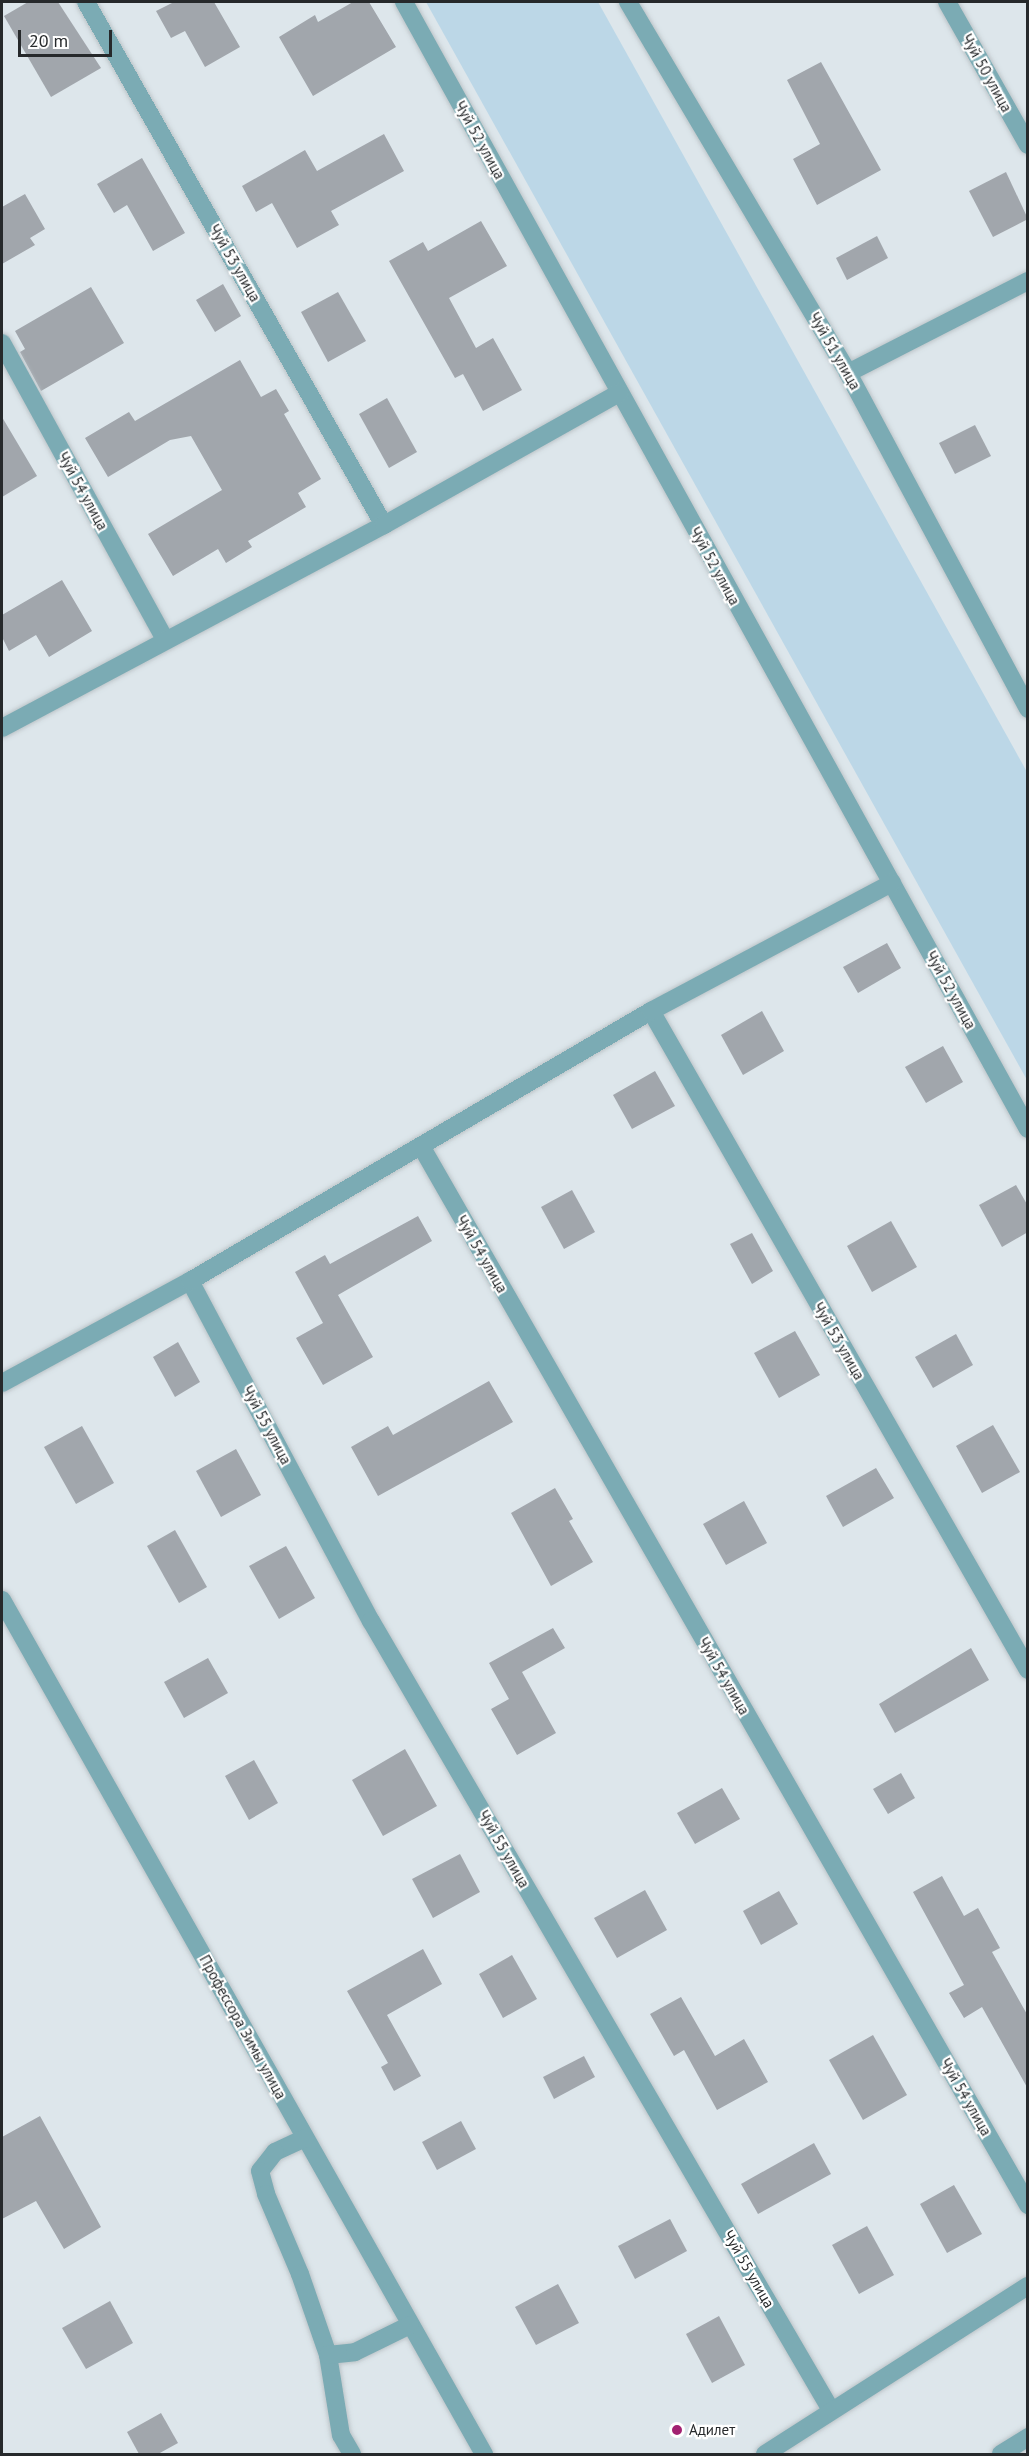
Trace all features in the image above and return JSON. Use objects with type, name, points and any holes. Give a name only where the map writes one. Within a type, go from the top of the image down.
[{"type":"street","name":"Чуй 53 улица","points":[[86,2],[384,525]]},
{"type":"street","name":"Чуй 52 улица","points":[[404,2],[1028,1129]]},
{"type":"street","name":"Чуй 51 улица","points":[[628,2],[848,373],[1028,709]]},
{"type":"street","name":"Чуй 50 улица","points":[[947,2],[1028,145]]},
{"type":"street","points":[[848,373],[1028,281]]},
{"type":"street","name":"Чуй 54 улица","points":[[2,343],[165,640]]},
{"type":"street","points":[[2,728],[384,525],[619,393]]},
{"type":"street","points":[[2,1383],[190,1281],[651,1011],[892,883]]},
{"type":"street","name":"Чуй 53 улица","points":[[651,1011],[1028,1670]]},
{"type":"street","name":"Чуй 54 улица","points":[[421,1146],[1028,2205]]},
{"type":"street","name":"Чуй 55 улица","points":[[190,1281],[371,1621],[831,2410]]},
{"type":"street","name":"Профессора Зимы улица","points":[[2,1600],[484,2454]]},
{"type":"street","points":[[305,2138],[275,2152],[260,2172],[328,2355],[341,2435],[352,2454]]},
{"type":"street","points":[[765,2454],[1028,2286]]},
{"type":"street","points":[[328,2355],[355,2352],[410,2325]]},
{"type":"street","points":[[1001,2454],[1028,2437]]},
{"type":"shaded area","points":[[426,2],[598,2],[1027,772],[1027,1080]]},
{"type":"building","points":[[28,2],[58,2],[101,68],[51,97],[4,16]]},
{"type":"building","points":[[174,2],[214,2],[240,47],[205,67],[185,31],[171,38],[156,11]]},
{"type":"building","points":[[353,2],[369,2],[396,47],[313,96],[279,37],[315,15],[318,22]]},
{"type":"building","points":[[821,62],[881,170],[817,205],[793,159],[820,144],[787,80]]},
{"type":"building","points":[[384,134],[404,171],[331,211],[339,225],[297,248],[272,203],[256,212],[242,186],[305,150],[317,171]]},
{"type":"building","points":[[142,158],[185,233],[153,251],[127,205],[114,213],[97,184]]},
{"type":"building","points":[[1006,172],[1028,219],[993,237],[969,191]]},
{"type":"building","points":[[25,194],[45,229],[30,238],[35,245],[2,264],[2,207]]},
{"type":"building","points":[[481,221],[507,266],[449,298],[476,348],[493,338],[522,390],[483,411],[463,374],[455,378],[389,261],[423,242],[428,251]]},
{"type":"building","points":[[877,236],[888,258],[847,280],[836,258]]},
{"type":"building","points":[[223,284],[241,316],[215,332],[196,300]]},
{"type":"building","points":[[91,287],[124,343],[41,391],[20,352],[25,349],[15,331]]},
{"type":"building","points":[[338,292],[366,341],[328,362],[301,312]]},
{"type":"building","points":[[240,360],[261,397],[276,389],[289,411],[284,414],[321,479],[298,493],[306,507],[248,541],[252,547],[226,563],[218,549],[173,576],[148,534],[222,490],[191,436],[170,440],[108,477],[85,438],[129,412],[135,421]]},
{"type":"building","points":[[387,398],[417,452],[389,468],[359,414]]},
{"type":"building","points":[[2,417],[37,476],[2,497]]},
{"type":"building","points":[[975,425],[991,456],[955,474],[939,443]]},
{"type":"building","points":[[62,580],[92,631],[49,657],[36,635],[9,651],[2,637],[2,615]]},
{"type":"building","points":[[887,943],[901,968],[858,993],[843,967]]},
{"type":"building","points":[[762,1011],[784,1051],[743,1075],[721,1035]]},
{"type":"building","points":[[943,1046],[963,1082],[926,1103],[905,1067]]},
{"type":"building","points":[[655,1071],[675,1106],[632,1129],[613,1095]]},
{"type":"building","points":[[1016,1185],[1028,1206],[1028,1232],[1002,1247],[979,1205]]},
{"type":"building","points":[[572,1190],[595,1232],[564,1249],[541,1207]]},
{"type":"building","points":[[418,1216],[432,1241],[338,1295],[373,1357],[323,1385],[296,1338],[323,1323],[295,1272],[325,1255],[330,1264]]},
{"type":"building","points":[[891,1221],[917,1267],[872,1292],[847,1246]]},
{"type":"building","points":[[752,1233],[773,1271],[752,1284],[730,1244]]},
{"type":"building","points":[[795,1331],[820,1375],[779,1398],[754,1353]]},
{"type":"building","points":[[956,1334],[973,1365],[933,1388],[915,1357]]},
{"type":"building","points":[[178,1342],[200,1382],[175,1397],[153,1357]]},
{"type":"building","points":[[489,1381],[513,1422],[378,1496],[351,1447],[388,1426],[393,1435]]},
{"type":"building","points":[[993,1425],[1020,1472],[982,1493],[956,1446]]},
{"type":"building","points":[[82,1426],[114,1483],[76,1504],[44,1447]]},
{"type":"building","points":[[236,1449],[261,1495],[221,1517],[196,1471]]},
{"type":"building","points":[[876,1468],[894,1498],[843,1527],[826,1496]]},
{"type":"building","points":[[555,1488],[573,1519],[569,1521],[593,1562],[551,1586],[511,1513]]},
{"type":"building","points":[[744,1501],[767,1543],[726,1565],[703,1524]]},
{"type":"building","points":[[175,1530],[207,1587],[179,1603],[147,1546]]},
{"type":"building","points":[[286,1546],[315,1598],[279,1619],[249,1566]]},
{"type":"building","points":[[553,1628],[565,1648],[522,1672],[556,1733],[517,1755],[491,1709],[509,1699],[489,1663]]},
{"type":"building","points":[[971,1648],[989,1680],[895,1733],[879,1704]]},
{"type":"building","points":[[208,1658],[228,1693],[184,1718],[164,1682]]},
{"type":"building","points":[[405,1749],[437,1806],[383,1836],[352,1780]]},
{"type":"building","points":[[254,1760],[278,1803],[249,1820],[225,1776]]},
{"type":"building","points":[[901,1773],[915,1798],[888,1814],[873,1789]]},
{"type":"building","points":[[722,1788],[740,1819],[695,1844],[677,1813]]},
{"type":"building","points":[[460,1854],[480,1892],[433,1918],[412,1879]]},
{"type":"building","points":[[942,1876],[964,1916],[978,1908],[1000,1948],[992,1952],[1028,2016],[1028,2089],[982,2007],[964,2018],[949,1993],[964,1985],[913,1892]]},
{"type":"building","points":[[645,1890],[667,1930],[617,1958],[594,1918]]},
{"type":"building","points":[[779,1891],[798,1924],[761,1945],[743,1911]]},
{"type":"building","points":[[423,1949],[442,1984],[387,2015],[421,2076],[394,2091],[381,2067],[388,2063],[347,1991]]},
{"type":"building","points":[[512,1955],[537,1999],[503,2018],[479,1974]]},
{"type":"building","points":[[681,1997],[715,2056],[744,2039],[768,2082],[717,2110],[684,2050],[674,2056],[650,2014]]},
{"type":"building","points":[[873,2035],[907,2095],[863,2120],[829,2060]]},
{"type":"building","points":[[584,2056],[595,2077],[554,2099],[543,2077]]},
{"type":"building","points":[[40,2116],[101,2227],[64,2249],[36,2201],[2,2219],[2,2137]]},
{"type":"building","points":[[461,2121],[476,2149],[437,2170],[422,2142]]},
{"type":"building","points":[[814,2143],[831,2174],[758,2214],[741,2184]]},
{"type":"building","points":[[954,2185],[982,2234],[947,2253],[920,2204]]},
{"type":"building","points":[[670,2219],[687,2251],[635,2279],[618,2246]]},
{"type":"building","points":[[867,2226],[894,2275],[859,2294],[832,2245]]},
{"type":"building","points":[[558,2284],[579,2323],[536,2345],[515,2307]]},
{"type":"building","points":[[110,2301],[133,2343],[86,2369],[62,2328]]},
{"type":"building","points":[[719,2316],[745,2365],[712,2383],[686,2334]]},
{"type":"building","points":[[161,2413],[178,2443],[158,2454],[139,2454],[127,2432]]},
{"type":"place","name":"Адилет","points":[[677,2430]]}]
